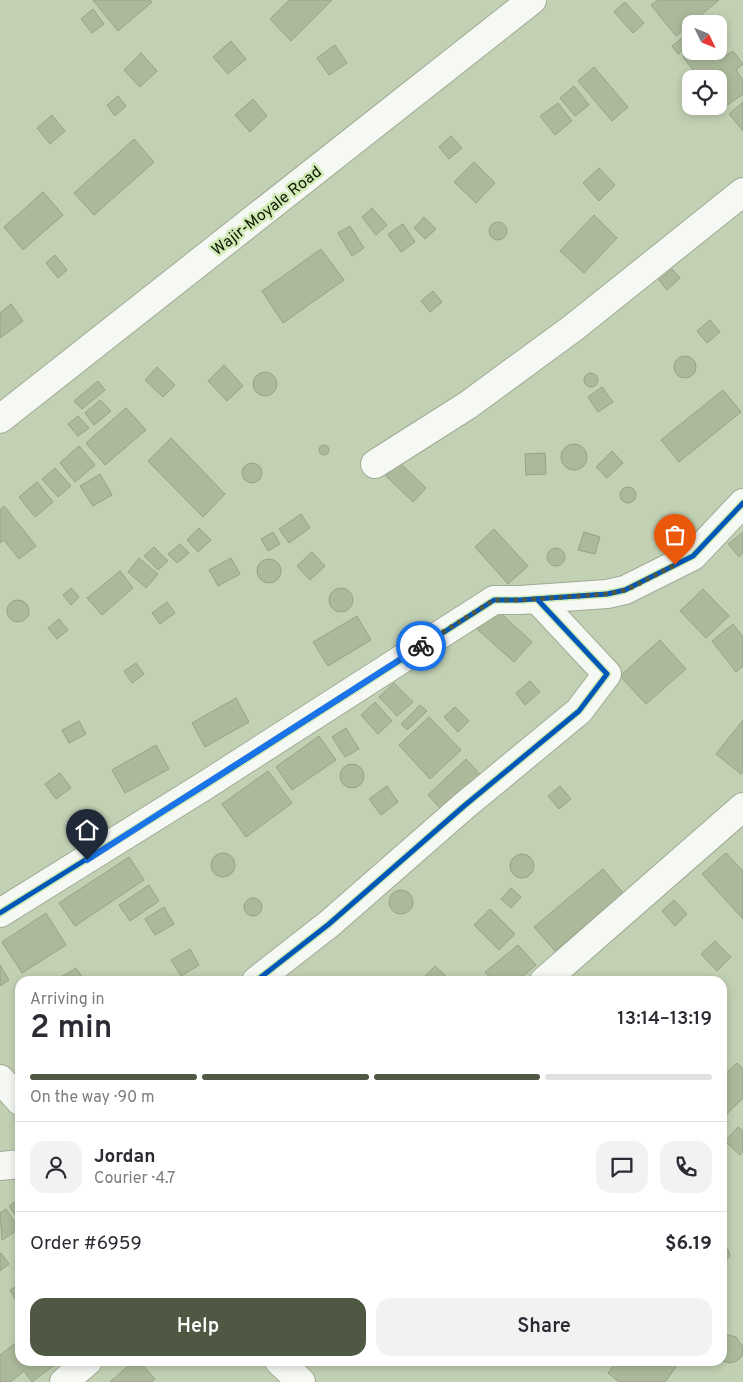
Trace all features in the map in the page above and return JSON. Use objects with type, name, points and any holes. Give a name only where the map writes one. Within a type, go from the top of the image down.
[{"type":"street","name":"Wajir-Moyale Road","points":[[0,419],[532,0]]},
{"type":"street","points":[[375,464],[468,404],[574,328],[743,192]]},
{"type":"street","points":[[0,913],[201,788],[494,600],[607,594],[626,590],[692,556],[743,503]]},
{"type":"street","points":[[262,976],[329,924],[464,806],[580,711],[607,674],[537,599]]},
{"type":"street","points":[[550,976],[743,807]]},
{"type":"street","points":[[0,1080],[15,1095]]},
{"type":"street","points":[[0,1166],[15,1164]]},
{"type":"street","points":[[64,1382],[82,1366]]},
{"type":"street","points":[[283,1366],[301,1382]]},
{"type":"building","points":[[93,0],[150,0],[152,2],[118,31]]},
{"type":"building","points":[[289,0],[332,0],[291,41],[270,19]]},
{"type":"building","points":[[658,0],[719,0],[701,15],[682,15],[682,31],[676,36],[651,5]]},
{"type":"building","points":[[625,2],[644,23],[633,33],[614,12]]},
{"type":"building","points":[[93,9],[104,24],[92,33],[81,19]]},
{"type":"building","points":[[682,38],[682,51],[678,54],[672,46]]},
{"type":"building","points":[[231,41],[246,59],[228,74],[213,57]]},
{"type":"building","points":[[335,45],[347,63],[329,75],[317,58]]},
{"type":"building","points":[[733,51],[743,64],[736,70],[743,80],[743,94],[727,105],[727,70],[693,70],[685,60],[728,60],[728,54]]},
{"type":"building","points":[[141,53],[157,71],[140,87],[124,70]]},
{"type":"building","points":[[594,67],[628,107],[612,121],[578,81]]},
{"type":"building","points":[[574,86],[589,105],[575,116],[560,98]]},
{"type":"building","points":[[118,96],[126,106],[115,116],[107,105]]},
{"type":"building","points":[[253,99],[267,116],[250,132],[235,115]]},
{"type":"building","points":[[743,102],[743,131],[729,114]]},
{"type":"building","points":[[558,103],[572,121],[555,135],[540,116]]},
{"type":"building","points":[[52,115],[65,131],[50,144],[37,128]]},
{"type":"building","points":[[451,136],[462,148],[449,159],[439,147]]},
{"type":"building","points":[[134,139],[154,162],[94,215],[74,193]]},
{"type":"building","points":[[474,162],[495,183],[476,203],[454,182]]},
{"type":"building","points":[[599,168],[615,185],[599,201],[583,183]]},
{"type":"building","points":[[43,192],[63,215],[23,250],[4,227]]},
{"type":"building","points":[[372,208],[387,225],[376,235],[362,217]]},
{"type":"building","points":[[594,215],[617,238],[584,273],[560,251]]},
{"type":"building","points":[[424,217],[436,229],[425,239],[414,228]]},
{"type":"building","points":[[498,222],[506,227],[507,231],[502,239],[498,240],[490,235],[489,231],[494,223]]},
{"type":"building","points":[[403,224],[415,242],[401,252],[388,234]]},
{"type":"building","points":[[350,226],[364,248],[352,256],[338,233]]},
{"type":"building","points":[[321,249],[344,280],[283,323],[262,291]]},
{"type":"building","points":[[55,255],[67,270],[58,278],[46,263]]},
{"type":"building","points":[[672,269],[680,278],[667,290],[659,280]]},
{"type":"building","points":[[433,291],[442,302],[430,312],[421,301]]},
{"type":"building","points":[[11,304],[23,321],[0,338],[0,313]]},
{"type":"building","points":[[710,320],[720,332],[707,343],[697,331]]},
{"type":"building","points":[[681,356],[689,356],[696,363],[696,371],[689,378],[681,378],[674,371],[674,363]]},
{"type":"building","points":[[224,365],[243,386],[227,401],[208,381]]},
{"type":"building","points":[[157,367],[175,385],[163,397],[145,380]]},
{"type":"building","points":[[265,372],[274,375],[277,384],[274,393],[265,396],[256,393],[253,384],[256,375]]},
{"type":"building","points":[[588,373],[594,373],[598,380],[594,387],[588,387],[584,383],[584,377]]},
{"type":"building","points":[[98,381],[105,390],[82,409],[74,401]]},
{"type":"building","points":[[602,387],[613,402],[598,412],[588,397]]},
{"type":"building","points":[[723,390],[741,412],[679,462],[661,440]]},
{"type":"building","points":[[100,400],[111,411],[94,425],[85,413]]},
{"type":"building","points":[[126,408],[146,430],[105,465],[86,443]]},
{"type":"building","points":[[78,416],[89,428],[78,436],[68,424]]},
{"type":"building","points":[[171,438],[225,494],[203,517],[148,461]]},
{"type":"building","points":[[574,444],[583,448],[587,457],[583,466],[574,470],[565,466],[561,457],[565,448]]},
{"type":"building","points":[[324,445],[329,450],[324,455],[319,450]]},
{"type":"building","points":[[79,446],[95,465],[75,482],[60,463]]},
{"type":"building","points":[[612,451],[623,463],[607,478],[596,467]]},
{"type":"building","points":[[545,453],[546,474],[526,475],[525,454]]},
{"type":"building","points":[[399,462],[426,488],[413,502],[386,476]]},
{"type":"building","points":[[252,463],[259,466],[262,473],[259,480],[252,483],[245,480],[242,473],[245,466]]},
{"type":"building","points":[[55,468],[71,486],[58,497],[42,479]]},
{"type":"building","points":[[100,474],[112,495],[93,506],[80,486]]},
{"type":"building","points":[[37,482],[53,502],[35,517],[19,497]]},
{"type":"building","points":[[625,487],[631,487],[636,492],[634,501],[625,503],[620,498],[620,492]]},
{"type":"building","points":[[4,506],[36,546],[19,559],[4,540],[0,543],[0,510]]},
{"type":"building","points":[[301,514],[310,528],[289,543],[279,529]]},
{"type":"building","points":[[199,528],[211,540],[198,552],[187,540]]},
{"type":"building","points":[[494,529],[528,566],[508,584],[475,547]]},
{"type":"building","points":[[273,532],[280,544],[268,551],[261,539]]},
{"type":"building","points":[[584,532],[600,537],[595,554],[578,550]]},
{"type":"building","points":[[743,532],[743,553],[739,557],[728,544]]},
{"type":"building","points":[[180,544],[189,553],[177,563],[168,554]]},
{"type":"building","points":[[154,547],[168,561],[158,570],[144,556]]},
{"type":"building","points":[[556,548],[562,551],[565,557],[562,563],[556,566],[550,563],[547,557],[550,551]]},
{"type":"building","points":[[312,552],[325,566],[310,580],[297,566]]},
{"type":"building","points":[[139,558],[158,574],[146,588],[128,572]]},
{"type":"building","points":[[231,558],[240,574],[218,586],[209,570]]},
{"type":"building","points":[[269,559],[278,562],[281,571],[278,580],[269,583],[260,580],[257,571],[260,562]]},
{"type":"building","points":[[120,571],[133,588],[102,615],[87,598]]},
{"type":"building","points":[[71,588],[79,597],[71,605],[63,595]]},
{"type":"building","points":[[341,588],[349,592],[353,600],[349,608],[341,612],[333,608],[329,600],[333,592]]},
{"type":"building","points":[[703,589],[729,616],[706,638],[680,611]]},
{"type":"building","points":[[18,600],[26,603],[29,611],[26,619],[18,622],[10,619],[7,611],[10,603]]},
{"type":"building","points":[[167,602],[175,613],[160,624],[152,613]]},
{"type":"building","points":[[495,608],[532,642],[514,662],[477,629]]},
{"type":"building","points":[[357,616],[371,640],[328,666],[313,642]]},
{"type":"building","points":[[59,619],[68,630],[57,639],[48,628]]},
{"type":"building","points":[[733,624],[743,637],[743,666],[736,672],[712,641]]},
{"type":"building","points":[[660,640],[686,669],[646,704],[620,676]]},
{"type":"building","points":[[136,663],[144,674],[132,683],[124,671]]},
{"type":"building","points":[[530,681],[540,692],[525,705],[516,693]]},
{"type":"building","points":[[394,683],[413,702],[397,716],[379,697]]},
{"type":"building","points":[[236,698],[249,722],[205,747],[192,723]]},
{"type":"building","points":[[375,702],[392,721],[378,734],[361,715]]},
{"type":"building","points":[[420,705],[427,711],[407,730],[401,724]]},
{"type":"building","points":[[455,707],[469,721],[458,732],[444,717]]},
{"type":"building","points":[[429,717],[461,750],[430,779],[399,745]]},
{"type":"building","points":[[743,720],[743,772],[741,774],[716,754]]},
{"type":"building","points":[[79,721],[86,734],[69,743],[62,730]]},
{"type":"building","points":[[346,728],[359,749],[345,757],[332,737]]},
{"type":"building","points":[[319,736],[336,760],[292,790],[276,767]]},
{"type":"building","points":[[156,745],[169,769],[125,793],[112,770]]},
{"type":"building","points":[[466,759],[484,779],[446,815],[428,795]]},
{"type":"building","points":[[352,764],[361,767],[364,776],[361,785],[352,788],[343,785],[340,776],[343,767]]},
{"type":"building","points":[[268,771],[292,803],[246,837],[222,804]]},
{"type":"building","points":[[60,773],[71,788],[56,799],[45,784]]},
{"type":"building","points":[[387,786],[398,802],[381,815],[369,799]]},
{"type":"building","points":[[560,786],[571,799],[559,809],[548,796]]},
{"type":"building","points":[[223,853],[232,856],[235,865],[232,874],[223,877],[214,874],[211,865],[214,856]]},
{"type":"building","points":[[726,853],[743,871],[743,919],[702,874]]},
{"type":"building","points":[[522,854],[531,857],[534,866],[531,875],[522,878],[513,875],[510,866],[513,857]]},
{"type":"building","points":[[129,857],[144,880],[75,926],[59,903]]},
{"type":"building","points":[[603,869],[623,893],[555,951],[534,927]]},
{"type":"building","points":[[149,885],[159,901],[130,921],[119,905]]},
{"type":"building","points":[[511,888],[521,897],[511,908],[501,899]]},
{"type":"building","points":[[401,890],[410,893],[413,902],[410,911],[401,914],[392,911],[389,902],[392,893]]},
{"type":"building","points":[[253,898],[259,901],[262,907],[259,913],[253,916],[247,913],[244,907],[247,901]]},
{"type":"building","points":[[674,900],[687,914],[675,926],[662,911]]},
{"type":"building","points":[[164,907],[174,924],[155,935],[145,919]]},
{"type":"building","points":[[490,909],[515,934],[499,950],[474,925]]},
{"type":"building","points":[[46,913],[66,945],[22,973],[2,942]]},
{"type":"building","points":[[715,941],[731,957],[717,971],[701,954]]},
{"type":"building","points":[[518,945],[536,965],[523,976],[489,976],[485,972]]},
{"type":"building","points":[[190,949],[199,965],[181,976],[171,960]]},
{"type":"building","points":[[0,965],[9,980],[0,986]]},
{"type":"building","points":[[435,966],[446,976],[425,976]]},
{"type":"building","points":[[76,968],[81,976],[63,976]]},
{"type":"building","points":[[737,1063],[743,1069],[743,1098],[727,1114],[727,1072]]},
{"type":"building","points":[[738,1127],[743,1131],[743,1151],[740,1155],[727,1143],[727,1139]]},
{"type":"building","points":[[15,1202],[15,1215],[9,1206]]},
{"type":"building","points":[[6,1209],[15,1223],[15,1232],[2,1240],[0,1213]]},
{"type":"building","points":[[727,1248],[728,1249],[730,1256],[727,1260]]},
{"type":"building","points":[[0,1254],[9,1264],[0,1271]]},
{"type":"building","points":[[15,1287],[15,1298],[10,1290]]},
{"type":"building","points":[[727,1336],[736,1337],[743,1347],[742,1356],[737,1361],[730,1363],[727,1362]]},
{"type":"building","points":[[15,1344],[15,1366],[53,1366],[32,1382],[24,1371],[10,1382],[0,1382],[0,1355]]},
{"type":"building","points":[[128,1366],[143,1366],[155,1379],[151,1382],[110,1382]]},
{"type":"building","points":[[613,1366],[676,1367],[665,1382],[619,1382],[608,1373]]},
{"type":"cycle path","points":[[0,913],[201,788],[494,600],[607,594],[625,590],[693,556],[743,503]]},
{"type":"cycle path","points":[[262,976],[329,924],[464,806],[579,711],[607,674],[537,599]]},
{"type":"way so far","points":[[421,646],[494,600],[607,594],[626,590],[675,565]]},
{"type":"route","points":[[87,860],[421,646]]}]
